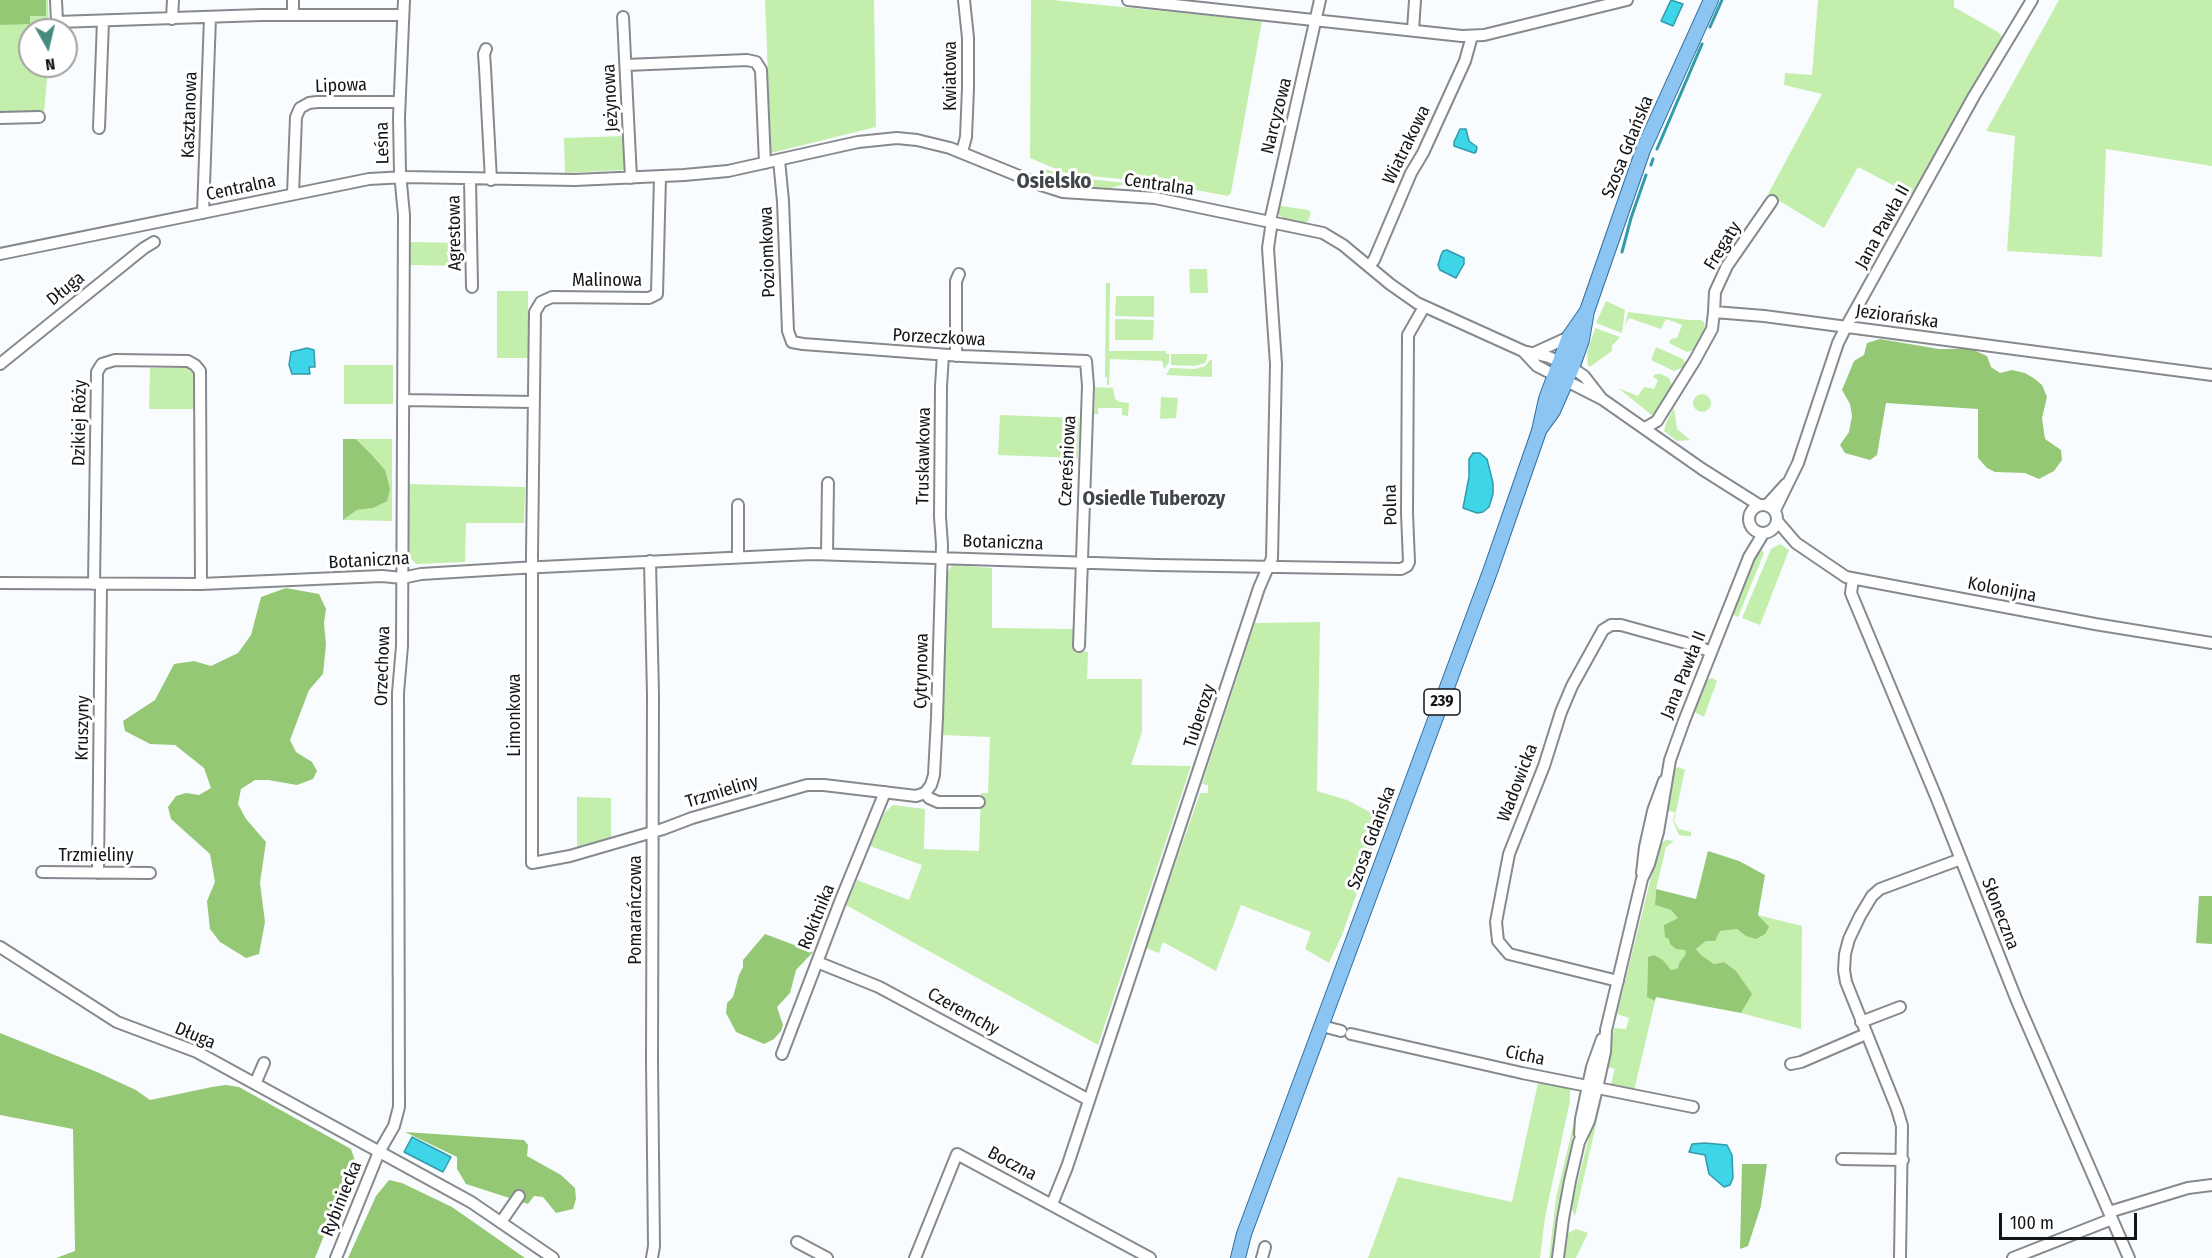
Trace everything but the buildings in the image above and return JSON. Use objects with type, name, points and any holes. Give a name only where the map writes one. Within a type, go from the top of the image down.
[{"type":"main road","name":"Szosa Gdańska","points":[[1563,372],[1582,340],[1587,311],[1640,158],[1711,0]]},
{"type":"main road","name":"Szosa Gdańska","points":[[1238,1258],[1244,1234],[1469,628],[1539,430],[1553,411],[1569,337],[1587,311]]},
{"type":"street","points":[[56,0],[57,22],[293,15],[403,15]]},
{"type":"street","points":[[172,19],[173,0]]},
{"type":"street","points":[[293,0],[293,15]]},
{"type":"street","name":"Leśna","points":[[401,177],[399,102],[404,0]]},
{"type":"street","name":"Kwiatowa","points":[[962,152],[966,137],[968,88],[968,38],[964,0]]},
{"type":"street","points":[[1128,0],[1211,4],[1316,20],[1472,36],[1627,0]]},
{"type":"street","name":"Narcyzowa","points":[[1271,221],[1320,0]]},
{"type":"street","points":[[1413,30],[1415,0]]},
{"type":"street","points":[[1579,12],[1585,0]]},
{"type":"street","name":"Jana Pawła II","points":[[1763,508],[1788,482],[1798,463],[1834,353],[1845,327],[1969,105],[2032,0]]},
{"type":"street","name":"Kasztanowa","points":[[204,213],[210,17]]},
{"type":"street","name":"Jeżynowa","points":[[623,17],[631,178]]},
{"type":"street","points":[[99,128],[103,21]]},
{"type":"street","name":"Wiatrakowa","points":[[1369,267],[1460,71],[1472,36]]},
{"type":"street","points":[[486,49],[484,61],[491,180]]},
{"type":"street","points":[[626,65],[747,60],[756,62],[761,70],[765,163]]},
{"type":"street","name":"Lipowa","points":[[293,194],[296,117],[300,108],[317,102],[399,102]]},
{"type":"street","points":[[0,118],[39,117]]},
{"type":"street","name":"Centralna","points":[[0,254],[369,179],[401,177],[491,180],[660,177],[728,171],[858,142],[888,138],[917,140],[962,152],[1022,178],[1063,192],[1155,198],[1323,232],[1406,296],[1424,307],[1529,352],[1563,372]]},
{"type":"street","name":"Poziomkowa","points":[[779,160],[783,201],[788,331],[792,342]]},
{"type":"street","name":"Orzechowa","points":[[379,1152],[394,1126],[399,1107],[398,693],[402,646],[404,215],[401,177]]},
{"type":"street","name":"Malinowa","points":[[532,567],[534,317],[537,306],[552,297],[649,298],[657,294],[660,177]]},
{"type":"street","name":"Agrestowa","points":[[471,179],[472,287]]},
{"type":"street","name":"Fregaty","points":[[1714,312],[1715,292],[1727,266],[1772,201]]},
{"type":"street","name":"Tuberozy","points":[[1052,1204],[1067,1167],[1259,588],[1272,555],[1276,364],[1268,248],[1271,221]]},
{"type":"street","name":"Długa","points":[[0,364],[154,242]]},
{"type":"street","points":[[956,356],[956,281],[959,273]]},
{"type":"street","name":"Polna","points":[[1268,567],[1401,569],[1407,567],[1409,562],[1408,335],[1424,307]]},
{"type":"street","points":[[1645,428],[1657,421],[1695,360],[1712,329],[1714,312]]},
{"type":"street","name":"Jeziorańska","points":[[1714,312],[2212,375]]},
{"type":"street","points":[[1529,352],[1569,337]]},
{"type":"street","name":"Porzeczkowa","points":[[792,342],[956,356],[1086,361]]},
{"type":"street","name":"Truskawkowa","points":[[941,557],[943,355]]},
{"type":"street","name":"Dzikiej Róży","points":[[98,584],[97,372],[102,364],[115,360],[188,361],[200,371],[201,584]]},
{"type":"street","name":"Czereśniowa","points":[[1079,646],[1088,386],[1086,361]]},
{"type":"street","points":[[1563,372],[1763,508]]},
{"type":"street","points":[[403,400],[533,402]]},
{"type":"street","points":[[827,554],[828,483]]},
{"type":"street","points":[[738,505],[738,556]]},
{"type":"street","points":[[1763,508],[1766,529],[1750,524],[1763,508]]},
{"type":"street","name":"Jana Pawła II","points":[[1558,1258],[1566,1201],[1580,1142],[1581,1119],[1593,1087],[1597,1050],[1606,1030],[1642,879],[1642,863],[1653,811],[1678,737],[1749,557],[1766,529]]},
{"type":"street","name":"Kolonijna","points":[[1766,529],[1796,543],[1840,573],[1853,579],[2095,624],[2212,643]]},
{"type":"street","name":"Botaniczna","points":[[0,583],[201,584],[382,576],[402,578],[421,574],[532,567],[738,556],[827,554],[1268,567]]},
{"type":"street","name":"Cytrynowa","points":[[928,789],[934,776],[941,557]]},
{"type":"street","name":"Pomarańczowa","points":[[650,561],[653,831],[654,1246],[652,1258]]},
{"type":"street","name":"Limonkowa","points":[[532,567],[532,863]]},
{"type":"street","name":"Słoneczna","points":[[1853,579],[1851,593],[2017,1001],[2129,1258]]},
{"type":"street","name":"Kruszyny","points":[[98,584],[98,873]]},
{"type":"street","name":"Wadowicka","points":[[1618,981],[1509,954],[1498,941],[1496,922],[1509,854],[1544,766],[1561,712],[1572,686],[1603,630],[1611,625],[1621,625],[1711,652]]},
{"type":"street","name":"Trzmieliny","points":[[532,863],[563,858],[692,818],[807,786],[824,785],[916,796],[928,789],[929,798],[938,802],[979,802]]},
{"type":"street","name":"Rokitnika","points":[[782,1054],[885,792]]},
{"type":"street","points":[[1900,1258],[1902,1126],[1844,970],[1849,939],[1865,906],[1880,888],[1961,859]]},
{"type":"street","name":"Trzmieliny","points":[[42,872],[150,873]]},
{"type":"street","name":"Długa","points":[[0,947],[117,1022],[197,1052],[471,1202],[554,1258]]},
{"type":"street","name":"Czeremchy","points":[[817,962],[879,987],[1089,1100]]},
{"type":"street","points":[[1862,1022],[1900,1007]]},
{"type":"street","name":"Cicha","points":[[1322,1026],[1693,1107]]},
{"type":"street","points":[[1791,1064],[1801,1062],[1866,1034]]},
{"type":"street","points":[[255,1084],[264,1063]]},
{"type":"street","name":"Rybiniecka","points":[[336,1258],[379,1152]]},
{"type":"street","name":"Boczna","points":[[915,1258],[957,1154],[1150,1258]]},
{"type":"street","points":[[1842,1159],[1903,1160]]},
{"type":"street","points":[[2013,1258],[2110,1215],[2188,1188],[2212,1185]]},
{"type":"street","points":[[501,1222],[519,1196]]},
{"type":"street","points":[[797,1242],[827,1258]]},
{"type":"green space","points":[[0,0],[48,0],[49,18],[18,18],[18,78],[47,78],[44,114],[0,115]]},
{"type":"green space","points":[[0,0],[46,0],[46,16],[18,18],[18,24],[0,25]]},
{"type":"green space","points":[[765,0],[874,0],[876,127],[771,153]]},
{"type":"green space","points":[[1031,0],[1052,0],[1262,21],[1231,193],[1228,196],[1154,182],[1068,174],[1030,158]]},
{"type":"green space","points":[[1818,0],[1954,0],[1954,7],[1998,32],[2003,38],[1912,195],[1858,167],[1824,228],[1768,194],[1822,94],[1784,85],[1785,73],[1812,75]]},
{"type":"green space","points":[[2059,0],[2212,0],[2212,166],[2106,149],[2102,257],[2007,251],[2015,136],[1986,131]]},
{"type":"green space","points":[[625,136],[626,166],[623,170],[565,173],[564,138]]},
{"type":"green space","points":[[1042,168],[1069,177],[1128,183],[1104,190],[1067,188],[1045,182],[1045,175],[1040,174]]},
{"type":"green space","points":[[1131,182],[1179,189],[1182,192],[1180,198],[1175,197],[1176,191],[1164,188],[1163,195],[1139,188],[1139,185],[1133,186]]},
{"type":"green space","points":[[1275,205],[1308,210],[1311,212],[1308,221],[1304,223],[1285,219],[1278,214]]},
{"type":"green space","points":[[410,242],[464,243],[463,266],[410,265]]},
{"type":"green space","points":[[1189,269],[1207,269],[1208,293],[1190,293]]},
{"type":"green space","points":[[1106,283],[1110,283],[1109,351],[1166,351],[1166,354],[1169,354],[1169,363],[1164,369],[1162,361],[1110,359],[1109,385],[1107,385],[1107,377],[1105,377]]},
{"type":"green space","points":[[497,291],[528,291],[528,358],[497,358]]},
{"type":"green space","points":[[1116,296],[1154,296],[1154,317],[1115,316]]},
{"type":"green space","points":[[1606,301],[1625,310],[1622,333],[1596,323]]},
{"type":"green space","points":[[1628,312],[1701,320],[1704,322],[1705,329],[1694,350],[1687,352],[1669,343],[1671,339],[1677,338],[1682,325],[1666,319],[1661,329],[1629,318],[1625,325]]},
{"type":"green space","points":[[1115,319],[1154,320],[1153,340],[1115,340]]},
{"type":"green space","points":[[1595,328],[1620,337],[1612,346],[1612,351],[1588,366],[1587,353]]},
{"type":"green space","points":[[1880,339],[1939,349],[1971,349],[1987,356],[1991,367],[2000,373],[2012,370],[2025,373],[2035,379],[2042,385],[2047,397],[2042,418],[2045,439],[2061,450],[2062,460],[2054,471],[2039,479],[2025,473],[1995,472],[1987,468],[1978,458],[1978,409],[1886,403],[1877,455],[1870,460],[1845,453],[1840,445],[1849,432],[1852,416],[1850,404],[1842,390],[1854,361],[1864,355],[1867,343]]},
{"type":"green space","points":[[1656,347],[1683,359],[1686,364],[1674,371],[1651,360]]},
{"type":"green space","points":[[1171,354],[1207,354],[1207,358],[1205,363],[1195,366],[1171,365]]},
{"type":"green space","points":[[1212,360],[1212,377],[1166,375],[1170,368],[1195,369],[1205,366]]},
{"type":"green space","points":[[344,365],[393,365],[393,404],[344,404]]},
{"type":"green space","points":[[150,368],[188,368],[196,377],[196,409],[149,409]]},
{"type":"green space","points":[[1655,374],[1669,378],[1673,387],[1653,416],[1618,388],[1638,396],[1644,387],[1654,389],[1658,380],[1653,377]]},
{"type":"green space","points":[[1095,387],[1113,388],[1115,399],[1129,403],[1128,416],[1122,415],[1122,408],[1098,408],[1098,414],[1094,414]]},
{"type":"green space","points":[[1702,394],[1708,397],[1711,403],[1708,409],[1702,412],[1696,409],[1693,403],[1696,397]]},
{"type":"green space","points":[[1161,397],[1178,398],[1176,418],[1160,419]]},
{"type":"green space","points":[[1674,408],[1677,429],[1690,440],[1677,441],[1664,431]]},
{"type":"green space","points":[[1000,415],[1079,418],[1078,458],[998,455]]},
{"type":"green space","points":[[343,439],[356,439],[370,453],[385,470],[390,489],[387,501],[373,508],[357,510],[343,520]]},
{"type":"green space","points":[[356,439],[392,439],[392,521],[343,520],[357,510],[373,508],[370,453]]},
{"type":"green space","points":[[409,484],[525,487],[524,523],[466,523],[465,562],[416,564],[408,555]]},
{"type":"green space","points":[[1780,544],[1789,550],[1760,625],[1742,618],[1771,549]]},
{"type":"green space","points":[[1760,548],[1764,553],[1738,617],[1733,611]]},
{"type":"green space","points":[[952,565],[992,568],[992,628],[1073,629],[1073,650],[1088,652],[1087,679],[1142,679],[1142,732],[1131,765],[1191,766],[1098,1045],[846,905],[857,880],[909,900],[922,865],[870,846],[885,812],[893,805],[925,809],[924,849],[979,851],[981,793],[988,793],[990,737],[943,735],[946,576]]},
{"type":"green space","points":[[286,588],[319,594],[326,609],[323,674],[309,690],[290,740],[296,752],[312,762],[317,771],[313,779],[297,785],[255,780],[241,789],[238,804],[246,819],[266,842],[260,883],[265,922],[259,954],[246,958],[220,942],[210,929],[207,901],[215,882],[210,854],[171,819],[168,807],[176,796],[186,793],[199,795],[211,788],[204,768],[175,745],[150,744],[125,731],[123,721],[155,700],[174,664],[194,661],[211,666],[238,653],[251,635],[261,597]]},
{"type":"green space","points":[[1320,622],[1317,791],[1347,800],[1383,819],[1342,935],[1329,963],[1305,949],[1311,932],[1241,905],[1216,971],[1163,942],[1159,953],[1146,948],[1200,793],[1208,793],[1208,785],[1202,784],[1255,623]]},
{"type":"green space","points":[[1712,678],[1717,681],[1704,717],[1695,710],[1707,680]]},
{"type":"green space","points":[[1678,767],[1685,770],[1674,821],[1679,829],[1691,832],[1691,836],[1679,835],[1673,821],[1675,812],[1667,811],[1675,769]]},
{"type":"green space","points":[[577,797],[611,798],[611,837],[577,847]]},
{"type":"green space","points":[[1666,840],[1674,841],[1666,847],[1656,889],[1655,905],[1671,910],[1678,918],[1665,925],[1670,939],[1685,950],[1686,955],[1678,968],[1671,970],[1663,960],[1654,955],[1648,957],[1647,997],[1655,1001],[1634,1091],[1610,1087],[1615,1069],[1607,1067],[1614,1028],[1626,1029],[1629,1018],[1617,1014],[1659,845]]},
{"type":"green space","points":[[1708,851],[1739,861],[1765,875],[1758,915],[1769,927],[1765,934],[1756,939],[1746,936],[1737,929],[1720,931],[1715,941],[1706,941],[1696,949],[1714,964],[1724,962],[1736,971],[1752,994],[1741,1013],[1656,997],[1655,1001],[1647,997],[1648,957],[1654,955],[1663,960],[1671,970],[1678,968],[1686,954],[1685,950],[1676,949],[1665,937],[1664,925],[1678,918],[1671,910],[1655,905],[1656,889],[1696,899]]},
{"type":"green space","points":[[2199,896],[2212,896],[2212,944],[2196,943]]},
{"type":"green space","points":[[1758,915],[1802,926],[1801,1029],[1741,1013],[1751,994],[1724,962],[1714,964],[1696,949],[1719,931],[1737,929],[1746,936],[1763,920]]},
{"type":"green space","points":[[765,934],[813,952],[796,970],[790,993],[777,1007],[783,1025],[781,1031],[774,1039],[764,1044],[736,1032],[726,1013],[727,1003],[733,997],[743,967],[743,960]]},
{"type":"green space","points":[[0,1033],[97,1072],[136,1090],[150,1100],[212,1087],[226,1085],[239,1087],[351,1149],[358,1170],[327,1228],[315,1258],[56,1258],[75,1251],[73,1129],[0,1115]]},
{"type":"green space","points":[[1538,1083],[1570,1087],[1570,1101],[1545,1217],[1540,1258],[1368,1258],[1398,1177],[1512,1202]]},
{"type":"green space","points":[[1579,1091],[1579,1106],[1560,1200],[1553,1258],[1549,1258],[1556,1198],[1578,1105]]},
{"type":"green space","points":[[1603,1094],[1575,1216],[1571,1207],[1599,1098]]},
{"type":"green space","points":[[405,1132],[524,1140],[528,1145],[527,1156],[561,1175],[575,1188],[576,1199],[573,1209],[556,1213],[543,1197],[534,1196],[528,1204],[466,1184],[457,1169],[457,1157]]},
{"type":"green space","points":[[1742,1164],[1767,1164],[1761,1206],[1748,1246],[1740,1249]]},
{"type":"green space","points":[[389,1180],[402,1183],[452,1207],[525,1258],[348,1258],[376,1196]]},
{"type":"green space","points":[[1576,1229],[1588,1233],[1576,1258],[1565,1258],[1568,1233]]},
{"type":"water","points":[[1671,0],[1683,4],[1673,26],[1661,21]]},
{"type":"water","points":[[1460,129],[1466,129],[1469,141],[1477,147],[1476,152],[1454,146]]},
{"type":"water","points":[[1447,250],[1464,258],[1464,264],[1456,278],[1440,270],[1438,265],[1443,251]]},
{"type":"water","points":[[307,348],[314,350],[315,367],[309,367],[310,374],[292,374],[289,365],[291,352]]},
{"type":"water","points":[[1473,453],[1480,453],[1487,459],[1493,483],[1493,494],[1489,507],[1477,513],[1463,508],[1469,477],[1469,459]]},
{"type":"water","points":[[412,1137],[451,1157],[443,1172],[404,1152]]},
{"type":"water","points":[[1692,1144],[1727,1145],[1732,1155],[1733,1178],[1730,1185],[1724,1187],[1709,1174],[1705,1155],[1689,1152]]},
{"type":"waterway","points":[[1710,27],[1722,0]]},
{"type":"waterway","points":[[1657,149],[1702,44]]},
{"type":"waterway","points":[[1651,165],[1653,159]]},
{"type":"waterway","points":[[1622,252],[1646,175]]},
{"type":"district","name":"Osielsko","points":[[1054,182]]},
{"type":"district","name":"Osiedle Tuberozy","points":[[1154,499]]}]
